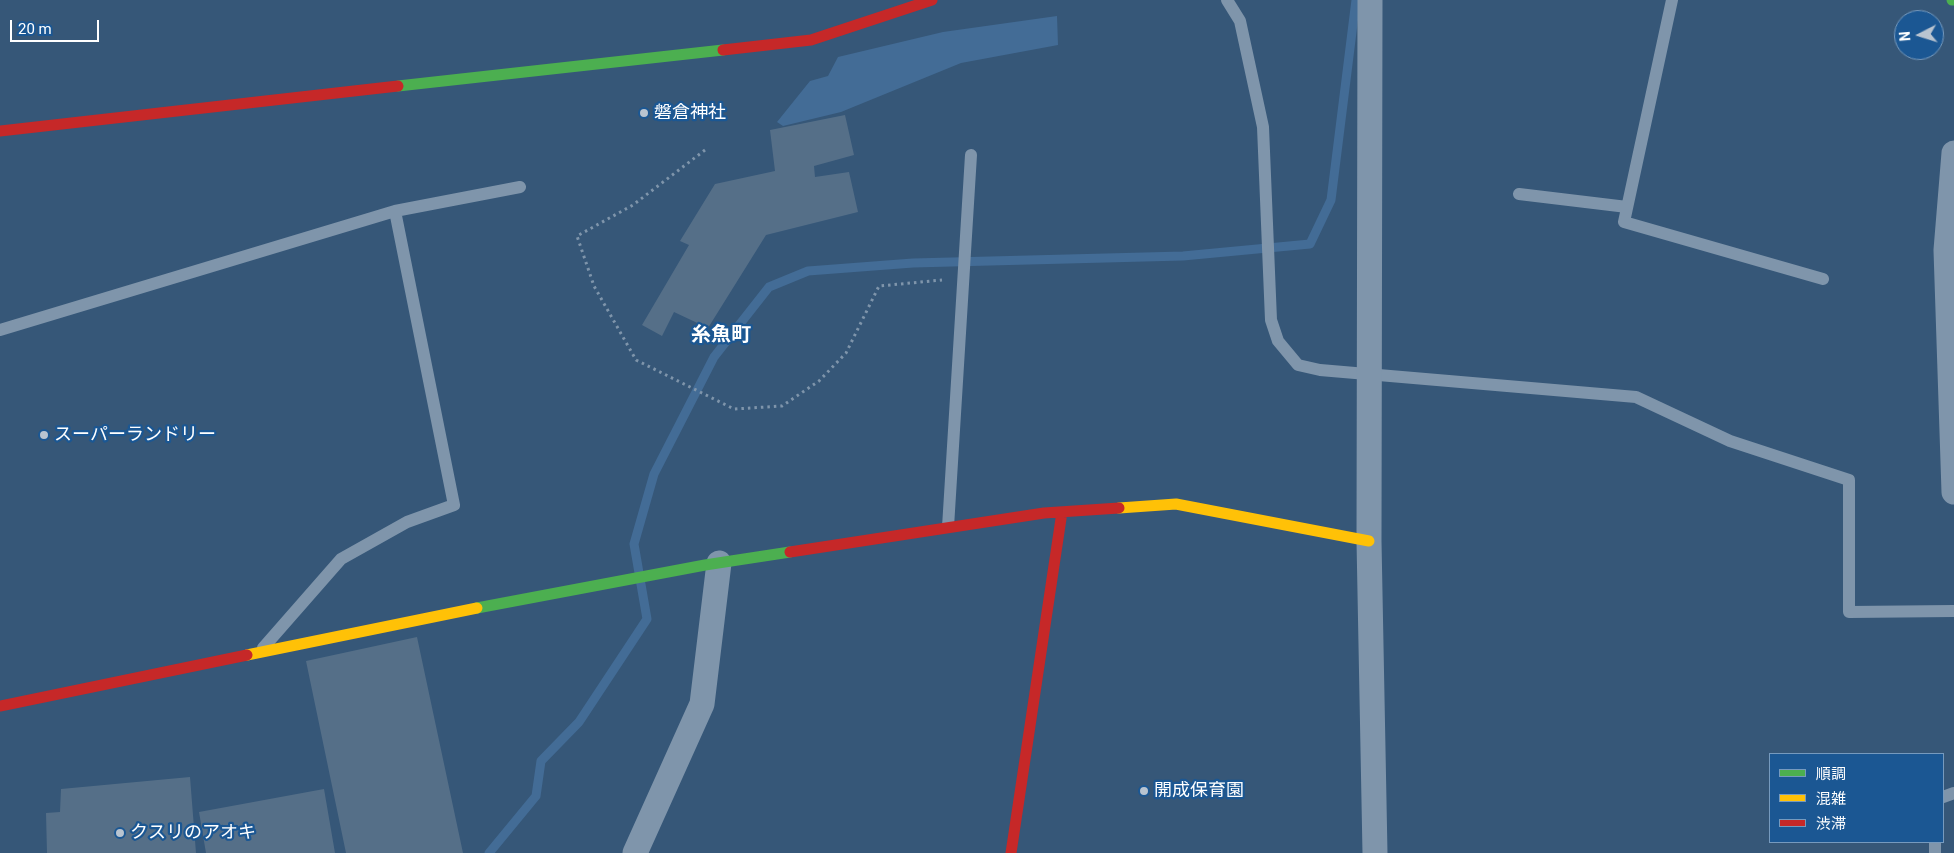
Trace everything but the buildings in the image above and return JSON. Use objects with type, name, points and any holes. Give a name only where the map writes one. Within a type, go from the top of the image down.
[{"type":"street","points":[[0,131],[811,40],[932,0]]},
{"type":"street","points":[[1370,0],[1369,541],[1375,853]]},
{"type":"street","points":[[1954,153],[1946,250],[1954,492]]},
{"type":"street","points":[[0,706],[549,593],[719,563],[948,527],[1062,512],[1176,504],[1369,541]]},
{"type":"street","points":[[1011,853],[1062,512]]},
{"type":"street","points":[[635,853],[702,704],[719,563]]},
{"type":"lane","points":[[1227,0],[1240,21],[1263,127],[1271,320],[1278,341],[1298,365],[1320,370],[1369,373],[1489,386],[1636,397],[1730,441],[1849,480],[1849,612],[1954,611]]},
{"type":"lane","points":[[1672,0],[1624,222],[1822,279]]},
{"type":"lane","points":[[948,527],[971,155]]},
{"type":"lane","points":[[0,330],[395,211],[520,187]]},
{"type":"lane","points":[[1519,194],[1627,207]]},
{"type":"lane","points":[[259,652],[341,560],[407,522],[454,505],[395,211]]},
{"type":"path","points":[[705,150],[633,205],[577,236],[594,286],[636,360],[734,409],[782,406],[818,381],[846,353],[879,286],[964,278]]},
{"type":"water","points":[[1057,16],[1058,45],[961,63],[841,112],[783,126],[777,122],[810,81],[828,76],[838,57],[943,32]]},
{"type":"waterway","points":[[489,853],[536,796],[541,761],[579,722],[647,619],[634,544],[654,474],[714,357],[769,287],[808,271],[913,263],[1183,256],[1310,244],[1331,200],[1356,0]]},
{"type":"traffic: fast","points":[[398,86],[723,50]]},
{"type":"traffic: fast","points":[[477,608],[705,565],[790,552]]},
{"type":"traffic: slow","points":[[1119,508],[1176,504],[1369,541]]},
{"type":"traffic: slow","points":[[247,655],[477,608]]},
{"type":"traffic: jam","points":[[723,50],[811,40],[932,0]]},
{"type":"traffic: jam","points":[[0,131],[398,86]]},
{"type":"traffic: jam","points":[[790,552],[1044,513],[1119,508]]},
{"type":"traffic: jam","points":[[1011,853],[1062,512]]},
{"type":"traffic: jam","points":[[0,706],[247,655]]},
{"type":"place","name":"磐倉神社","points":[[644,113]]},
{"type":"place","name":"スーパーランドリー","points":[[44,435]]},
{"type":"place","name":"開成保育園","points":[[1144,791]]},
{"type":"place","name":"クスリのアオキ","points":[[120,833]]},
{"type":"district","name":"糸魚町","points":[[721,336]]}]
